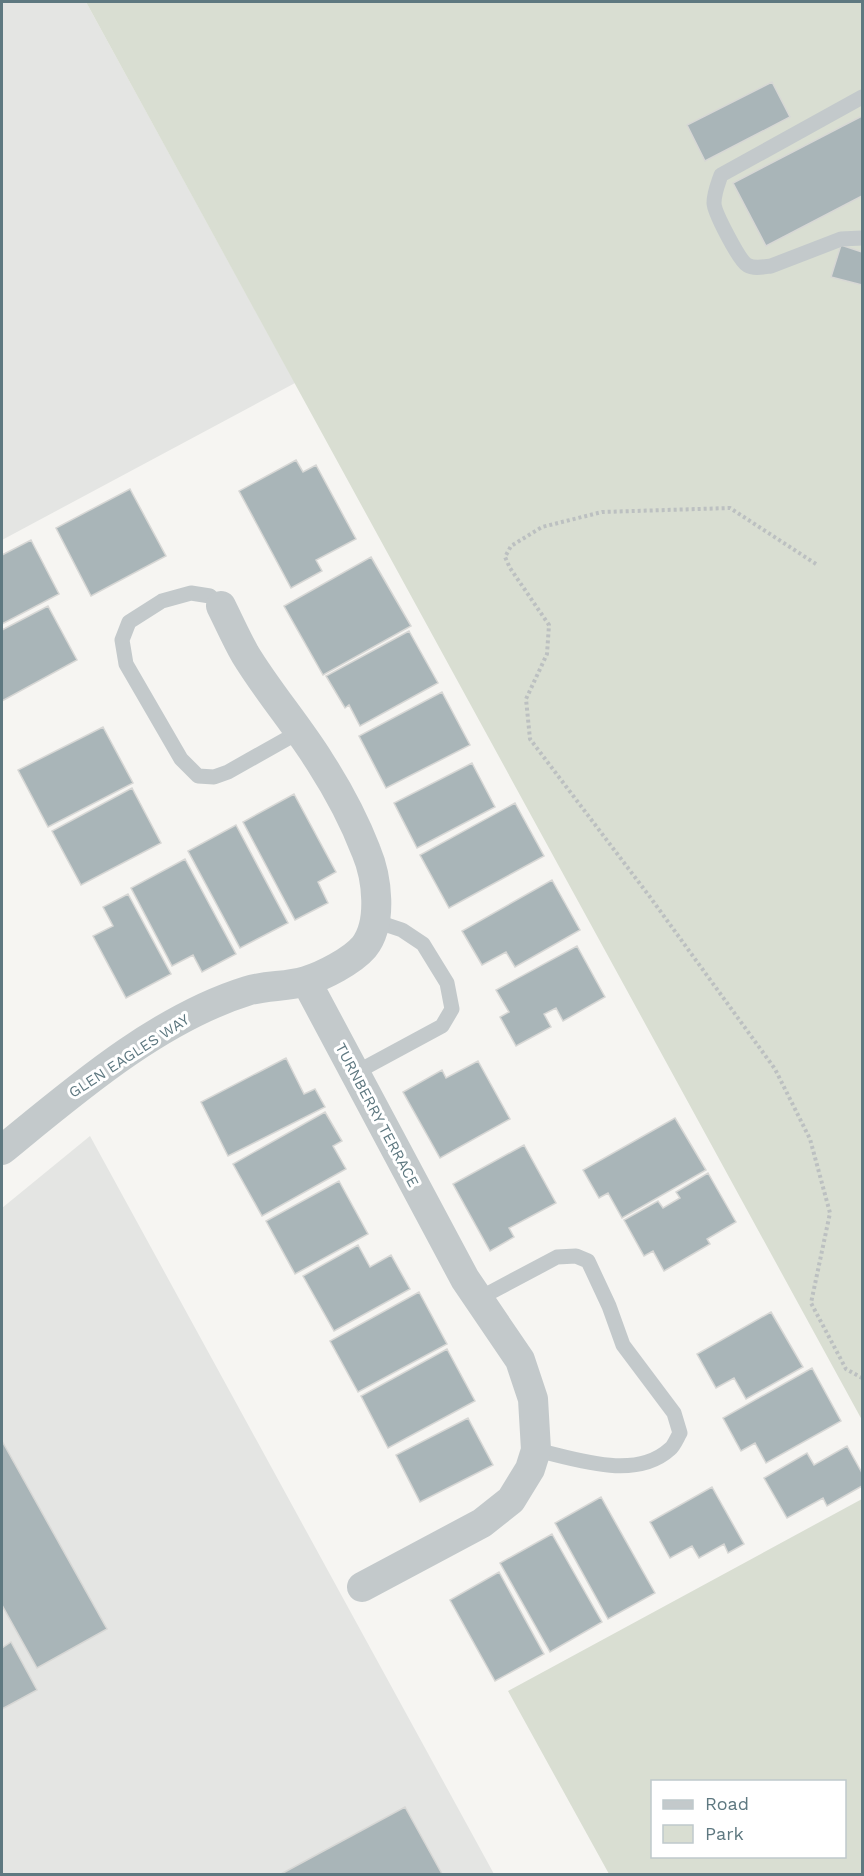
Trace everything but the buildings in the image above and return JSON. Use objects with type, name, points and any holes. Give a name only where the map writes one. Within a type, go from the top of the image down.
[{"type":"street","points":[[221,606],[246,654],[338,791],[367,852],[377,893],[375,921],[364,946],[342,964],[306,981]]},
{"type":"street","name":"TURNBERRY TERRACE","points":[[306,981],[465,1279],[520,1360],[533,1398],[536,1450],[530,1469],[511,1500],[482,1523],[362,1587]]},
{"type":"street","name":"GLEN EAGLES WAY","points":[[2,1150],[85,1082],[202,1008],[249,991],[306,981]]},
{"type":"lane","points":[[862,97],[721,175],[713,205],[737,254],[748,266],[759,268],[771,266],[841,239],[862,238]]},
{"type":"lane","points":[[221,606],[210,596],[191,592],[162,602],[129,622],[122,640],[126,664],[181,759],[198,776],[214,777],[228,772],[299,732]]},
{"type":"lane","points":[[355,1073],[442,1026],[452,1009],[447,983],[423,944],[402,930],[375,921]]},
{"type":"lane","points":[[478,1299],[557,1257],[576,1256],[588,1261],[609,1306],[623,1345],[674,1413],[680,1433],[671,1449],[645,1464],[606,1466],[536,1450]]},
{"type":"path","points":[[816,564],[730,508],[602,512],[542,527],[511,546],[505,558],[549,625],[547,654],[526,699],[530,739],[650,897],[775,1069],[810,1139],[830,1213],[811,1304],[846,1369],[862,1378]]},
{"type":"shaded area","points":[[2,2],[86,2],[295,383],[2,540]]},
{"type":"shaded area","points":[[90,1136],[494,1874],[2,1874],[2,1208]]},
{"type":"green space","points":[[86,2],[862,2],[862,1420]]},
{"type":"green space","points":[[862,1499],[862,1874],[609,1874],[508,1691]]}]
